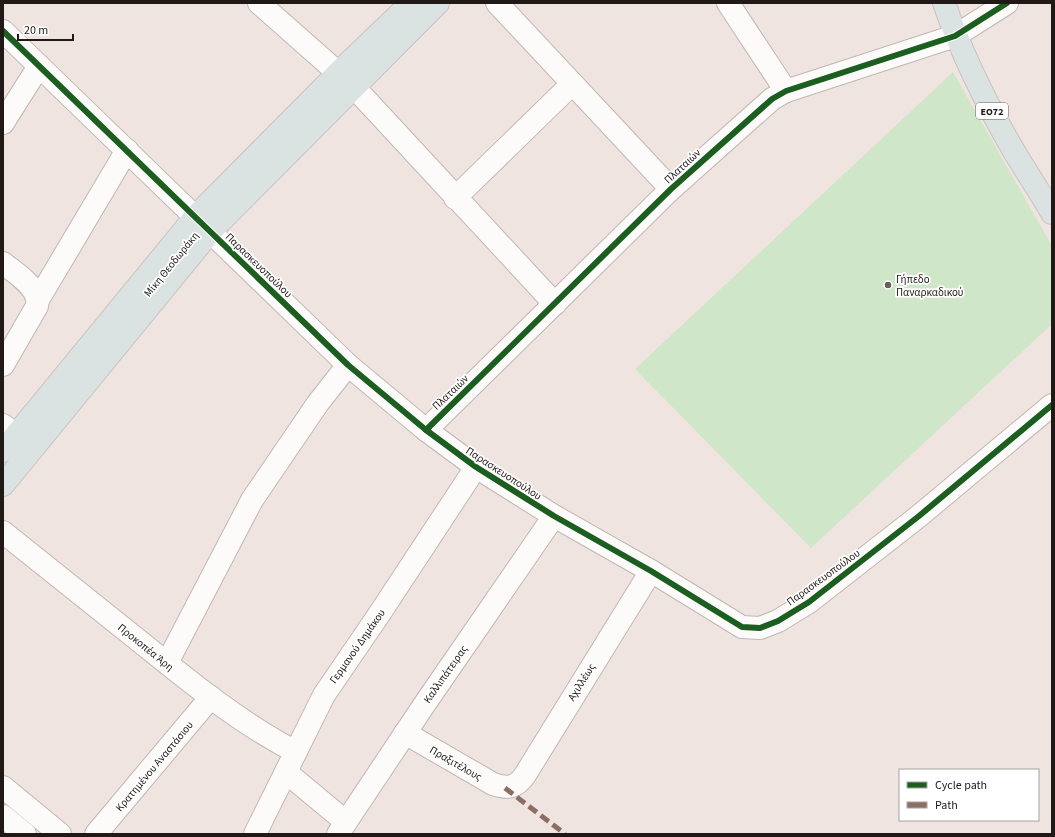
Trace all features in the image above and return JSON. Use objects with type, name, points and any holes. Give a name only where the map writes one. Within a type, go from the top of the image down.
[{"type":"main road","name":"Μίκη Θεοδωράκη","points":[[3,485],[211,231],[346,80],[411,3]]},
{"type":"main road","name":"Μίκη Θεοδωράκη","points":[[7,437],[195,217],[346,80],[438,3]]},
{"type":"main road","name":"ΕΟ72","points":[[944,3],[956,36],[1015,153],[1052,213]]},
{"type":"street","points":[[259,3],[346,80],[555,304]]},
{"type":"street","points":[[497,3],[671,189]]},
{"type":"street","points":[[728,3],[786,91]]},
{"type":"street","name":"Πλαταιών","points":[[426,430],[671,189],[756,112],[786,91],[956,36],[1007,3]]},
{"type":"street","name":"Παρασκευοπούλου","points":[[3,31],[348,365],[426,430],[476,467],[554,516],[651,571],[742,627],[760,628],[778,620],[815,597],[919,516],[1052,404]]},
{"type":"street","points":[[3,123],[39,66]]},
{"type":"street","points":[[455,198],[572,84]]},
{"type":"street","points":[[3,365],[37,306],[38,300],[127,150]]},
{"type":"street","points":[[3,263],[34,290],[38,300]]},
{"type":"street","points":[[167,663],[252,500],[318,403],[348,365]]},
{"type":"street","name":"Γερμανού Δημάκου","points":[[255,834],[287,773],[318,706],[476,467]]},
{"type":"street","name":"Καλλιπάτειρας","points":[[342,828],[554,516]]},
{"type":"street","name":"Προκοπέα Άρη","points":[[3,532],[211,697],[265,736],[296,752]]},
{"type":"street","name":"Αχιλλέως","points":[[508,788],[518,783],[525,775],[651,571]]},
{"type":"street","name":"Κρατημένου Αναστάσιου","points":[[96,834],[211,697]]},
{"type":"street","name":"Πραξιτέλους","points":[[405,734],[493,784],[508,788]]},
{"type":"street","points":[[287,773],[342,828]]},
{"type":"street","points":[[3,787],[60,834]]},
{"type":"street","points":[[3,816],[26,834]]},
{"type":"green space","name":"Γήπεδο Παναρκαδικού","points":[[953,72],[1052,246],[1052,324],[811,548],[635,369]]},
{"type":"marked path","points":[[505,788],[565,834]]},
{"type":"cycle path","points":[[426,430],[671,189],[772,99],[786,91],[955,36],[1007,3]]},
{"type":"cycle path","points":[[3,31],[348,365],[426,430],[476,467],[554,516],[651,571],[742,627],[760,628],[778,621],[809,602],[919,516],[1052,405]]},
{"type":"place","name":"Γήπεδο Παναρκαδικού","points":[[888,285]]}]
